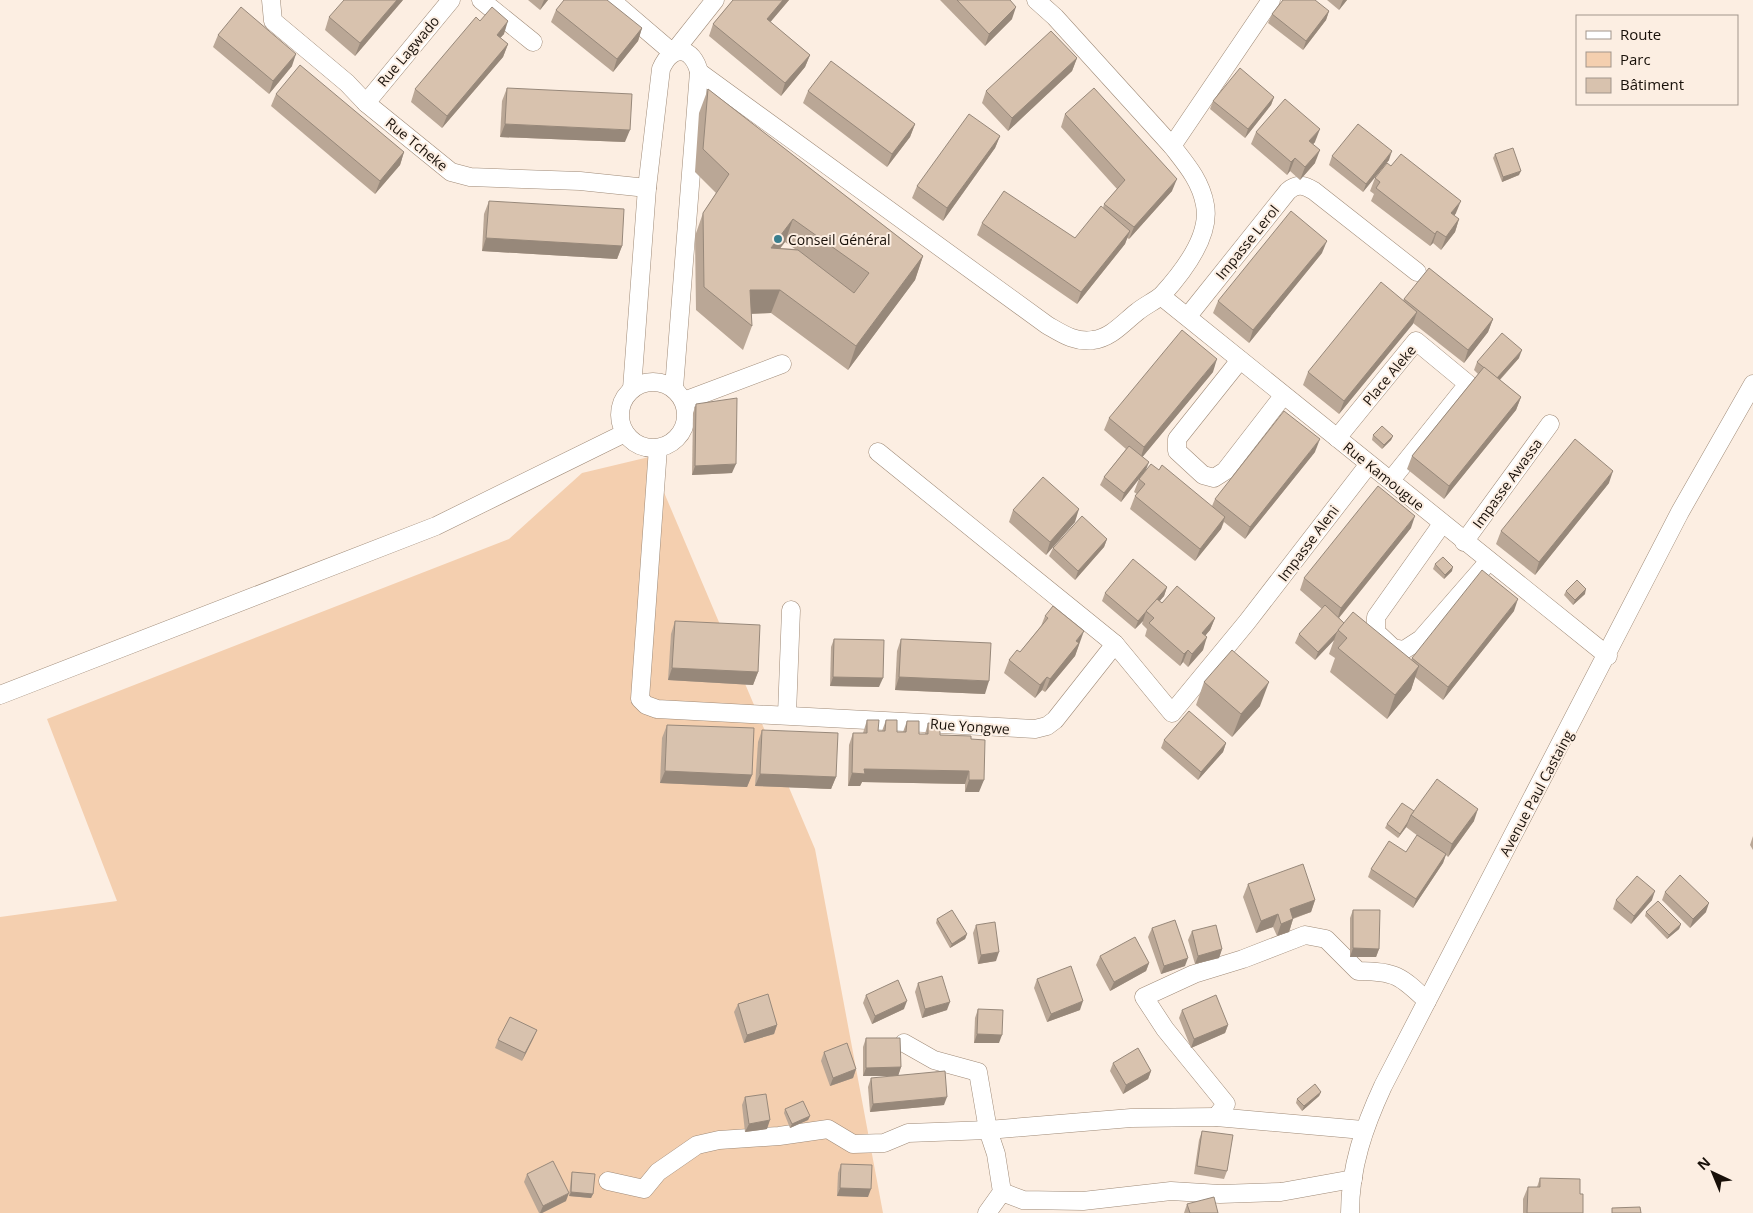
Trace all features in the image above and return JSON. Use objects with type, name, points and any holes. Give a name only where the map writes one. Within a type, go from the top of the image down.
[{"type":"street","name":"Rue Tcheke","points":[[271,0],[273,21],[347,83],[366,103],[451,172],[470,177],[580,181],[647,188]]},
{"type":"street","name":"Rue Lagwado","points":[[366,103],[451,0]]},
{"type":"street","points":[[481,0],[532,42]]},
{"type":"street","points":[[611,0],[673,53]]},
{"type":"street","points":[[673,53],[715,0]]},
{"type":"street","points":[[699,72],[1062,334],[1084,341],[1105,337],[1145,305],[1161,296],[1187,263],[1200,242],[1205,224],[1206,206],[1199,183],[1172,146],[1055,17],[1036,0]]},
{"type":"street","points":[[1172,146],[1271,0]]},
{"type":"street","points":[[632,389],[647,188],[661,68],[665,58],[681,51],[689,53],[696,59],[699,72],[679,395],[686,422],[682,431],[667,445],[658,448],[639,446],[625,433],[620,422],[620,410],[624,398],[632,389],[642,383],[653,381],[664,383],[679,395]]},
{"type":"street","name":"Impasse Lerol","points":[[1188,316],[1288,191],[1302,185],[1314,191],[1417,272]]},
{"type":"street","name":"Rue Kamougue","points":[[1161,296],[1464,542],[1608,656]]},
{"type":"street","name":"Place Aleke","points":[[1337,438],[1416,341],[1468,384],[1390,480]]},
{"type":"street","points":[[1240,360],[1177,439],[1177,451],[1203,475],[1214,478],[1225,471],[1284,396]]},
{"type":"street","points":[[679,395],[782,364]]},
{"type":"street","name":"Avenue Paul Castaing","points":[[1350,1213],[1353,1179],[1363,1130],[1383,1086],[1608,656],[1680,512],[1753,384]]},
{"type":"street","name":"Impasse Awassa","points":[[1464,542],[1550,424]]},
{"type":"street","points":[[0,695],[436,526],[625,433]]},
{"type":"street","name":"Rue Yongwe","points":[[658,448],[640,699],[646,705],[657,709],[787,714],[1020,729],[1047,726],[1055,720],[1115,644]]},
{"type":"street","points":[[878,452],[1115,644]]},
{"type":"street","name":"Impasse Aleni","points":[[1115,644],[1172,714],[1247,622],[1369,464]]},
{"type":"street","points":[[1442,524],[1376,617],[1376,632],[1393,648],[1404,650],[1421,639],[1489,561]]},
{"type":"street","points":[[787,714],[791,610]]},
{"type":"street","points":[[1216,1117],[1226,1104],[1165,1028],[1144,997],[1194,974],[1243,959],[1305,935],[1326,939],[1358,970],[1384,971],[1404,980],[1427,1002]]},
{"type":"street","points":[[904,1043],[934,1060],[978,1072],[988,1130],[996,1154],[1002,1192],[987,1213]]},
{"type":"street","points":[[608,1181],[644,1189],[658,1172],[697,1145],[719,1140],[779,1136],[828,1129],[853,1144],[884,1143],[908,1133],[988,1130],[1131,1118],[1216,1117],[1363,1130]]},
{"type":"street","points":[[1002,1192],[1024,1200],[1083,1201],[1171,1191],[1220,1194],[1281,1192],[1353,1179]]},
{"type":"green space","points":[[649,457],[815,849],[883,1213],[0,1213],[0,917],[117,901],[47,719],[509,539],[582,473]]},
{"type":"building","points":[[344,0],[397,0],[360,43],[329,17]]},
{"type":"building","points":[[564,0],[607,0],[642,28],[617,59],[556,10]]},
{"type":"building","points":[[733,0],[783,0],[767,19],[810,55],[785,83],[713,24]]},
{"type":"building","points":[[957,0],[1010,0],[1016,7],[989,34]]},
{"type":"building","points":[[1283,0],[1315,0],[1329,11],[1306,41],[1272,14]]},
{"type":"building","points":[[241,7],[296,54],[273,81],[218,35]]},
{"type":"building","points":[[492,7],[508,21],[497,35],[508,44],[447,116],[415,89],[476,17],[480,21]]},
{"type":"building","points":[[1051,31],[1077,58],[1012,118],[986,91]]},
{"type":"building","points":[[831,61],[915,124],[892,154],[808,91]]},
{"type":"building","points":[[300,65],[404,152],[380,181],[276,94]]},
{"type":"building","points":[[1240,68],[1274,97],[1248,129],[1213,101]]},
{"type":"building","points":[[507,88],[632,94],[630,130],[505,124]]},
{"type":"building","points":[[1094,88],[1177,179],[1134,227],[1104,204],[1125,180],[1065,114]]},
{"type":"building","name":"Conseil Général","points":[[708,89],[923,256],[856,346],[780,290],[750,290],[752,326],[704,287],[703,213],[729,174],[703,149]],"holes":[[[793,219],[869,273],[854,293],[798,250],[771,248]]]},
{"type":"building","points":[[1285,99],[1320,129],[1309,141],[1320,150],[1305,167],[1295,158],[1291,162],[1256,132]]},
{"type":"building","points":[[969,114],[1000,136],[947,208],[917,186]]},
{"type":"building","points":[[1358,124],[1392,151],[1366,184],[1332,156]]},
{"type":"building","points":[[1513,148],[1521,171],[1503,177],[1495,154]]},
{"type":"building","points":[[1401,154],[1461,201],[1451,213],[1459,219],[1446,237],[1437,231],[1435,234],[1376,188],[1380,182],[1375,178],[1387,163],[1391,166]]},
{"type":"building","points":[[1004,191],[1075,238],[1101,206],[1130,231],[1081,292],[982,223]]},
{"type":"building","points":[[489,201],[624,209],[622,246],[486,238]]},
{"type":"building","points":[[1291,211],[1327,241],[1253,330],[1218,301]]},
{"type":"building","points":[[1429,268],[1493,319],[1468,350],[1404,299]]},
{"type":"building","points":[[1381,282],[1417,312],[1344,401],[1308,372]]},
{"type":"building","points":[[1182,330],[1217,359],[1144,447],[1109,418]]},
{"type":"building","points":[[1502,333],[1522,350],[1497,378],[1477,362]]},
{"type":"building","points":[[1484,367],[1521,397],[1449,486],[1412,456]]},
{"type":"building","points":[[737,398],[736,464],[695,466],[696,404]]},
{"type":"building","points":[[1284,411],[1320,439],[1250,527],[1215,499]]},
{"type":"building","points":[[1382,426],[1393,436],[1384,445],[1373,435]]},
{"type":"building","points":[[1575,439],[1613,471],[1539,562],[1501,531]]},
{"type":"building","points":[[1129,446],[1149,462],[1124,493],[1104,477]]},
{"type":"building","points":[[1151,464],[1159,470],[1162,465],[1225,517],[1200,549],[1135,496],[1145,484],[1139,479]]},
{"type":"building","points":[[1043,477],[1079,509],[1050,542],[1013,510]]},
{"type":"building","points":[[1378,486],[1415,516],[1341,608],[1304,578]]},
{"type":"building","points":[[1082,516],[1107,539],[1078,571],[1053,548]]},
{"type":"building","points":[[1443,557],[1453,567],[1445,575],[1435,564]]},
{"type":"building","points":[[1133,559],[1167,587],[1138,621],[1105,593]]},
{"type":"building","points":[[1482,570],[1518,599],[1448,687],[1412,658]]},
{"type":"building","points":[[1577,580],[1586,589],[1575,600],[1566,591]]},
{"type":"building","points":[[1177,586],[1215,618],[1202,633],[1207,637],[1192,654],[1188,650],[1184,654],[1149,623],[1154,618],[1146,611],[1157,599],[1162,603]]},
{"type":"building","points":[[1325,605],[1344,623],[1318,652],[1299,634]]},
{"type":"building","points":[[1053,606],[1084,631],[1076,641],[1079,643],[1050,679],[1047,677],[1040,685],[1009,660],[1017,650],[1020,652],[1048,618],[1045,616]]},
{"type":"building","points":[[1353,612],[1419,666],[1395,695],[1338,648],[1347,638],[1338,630]]},
{"type":"building","points":[[675,621],[760,625],[758,672],[672,668]]},
{"type":"building","points":[[834,639],[884,640],[883,678],[833,677]]},
{"type":"building","points":[[901,639],[991,643],[989,681],[899,677]]},
{"type":"building","points":[[1232,650],[1269,682],[1241,714],[1204,682]]},
{"type":"building","points":[[1189,711],[1226,743],[1201,772],[1164,740]]},
{"type":"building","points":[[867,720],[879,720],[878,731],[885,731],[886,720],[897,720],[897,732],[906,732],[907,721],[919,721],[919,734],[928,734],[928,723],[940,724],[940,735],[971,736],[971,739],[985,740],[984,780],[969,780],[969,771],[864,769],[865,774],[852,773],[853,733],[867,733]]},
{"type":"building","points":[[667,725],[754,728],[752,775],[665,771]]},
{"type":"building","points":[[762,730],[838,733],[836,777],[760,774]]},
{"type":"building","points":[[1437,779],[1478,809],[1452,844],[1411,815]]},
{"type":"building","points":[[1402,803],[1414,811],[1400,834],[1387,824]]},
{"type":"building","points":[[1417,835],[1446,854],[1416,899],[1371,869],[1389,841],[1406,852]]},
{"type":"building","points":[[1303,864],[1315,900],[1290,909],[1293,919],[1281,924],[1278,914],[1261,921],[1248,884]]},
{"type":"building","points":[[1680,875],[1709,903],[1693,919],[1665,892]]},
{"type":"building","points":[[1637,876],[1655,891],[1634,916],[1616,900]]},
{"type":"building","points":[[1658,901],[1681,924],[1669,935],[1646,912]]},
{"type":"building","points":[[952,910],[967,934],[952,944],[937,919]]},
{"type":"building","points":[[1353,910],[1380,910],[1379,949],[1353,948]]},
{"type":"building","points":[[1175,920],[1188,958],[1164,966],[1152,928]]},
{"type":"building","points":[[995,922],[999,952],[981,955],[976,925]]},
{"type":"building","points":[[1216,925],[1222,949],[1198,956],[1192,931]]},
{"type":"building","points":[[1135,937],[1149,963],[1114,982],[1100,956]]},
{"type":"building","points":[[1071,966],[1083,1001],[1051,1014],[1037,979]]},
{"type":"building","points":[[942,976],[950,1002],[925,1009],[918,983]]},
{"type":"building","points":[[898,980],[907,1001],[875,1016],[866,995]]},
{"type":"building","points":[[768,994],[777,1025],[747,1035],[738,1004]]},
{"type":"building","points":[[1216,995],[1228,1025],[1194,1039],[1182,1010]]},
{"type":"building","points":[[978,1009],[1003,1010],[1002,1035],[977,1034]]},
{"type":"building","points":[[510,1017],[537,1030],[525,1053],[498,1040]]},
{"type":"building","points":[[866,1038],[900,1038],[901,1067],[866,1068]]},
{"type":"building","points":[[847,1043],[856,1069],[833,1078],[824,1052]]},
{"type":"building","points":[[1138,1048],[1151,1071],[1126,1085],[1113,1063]]},
{"type":"building","points":[[945,1071],[947,1097],[873,1104],[871,1078]]},
{"type":"building","points":[[1315,1084],[1321,1092],[1304,1106],[1297,1099]]},
{"type":"building","points":[[766,1094],[770,1120],[749,1124],[745,1097]]},
{"type":"building","points":[[803,1101],[810,1116],[792,1124],[785,1109]]},
{"type":"building","points":[[1202,1131],[1233,1135],[1227,1171],[1197,1166]]},
{"type":"building","points":[[553,1161],[569,1193],[543,1206],[527,1174]]},
{"type":"building","points":[[841,1164],[872,1165],[871,1189],[840,1188]]},
{"type":"building","points":[[572,1172],[595,1174],[593,1194],[571,1192]]},
{"type":"building","points":[[1540,1178],[1580,1179],[1580,1194],[1583,1194],[1583,1213],[1527,1213],[1528,1187],[1540,1187]]},
{"type":"building","points":[[1214,1197],[1218,1213],[1190,1213],[1187,1204]]},
{"type":"building","points":[[1640,1207],[1641,1213],[1612,1213],[1612,1208]]},
{"type":"place","name":"Conseil Général","points":[[778,239]]}]
